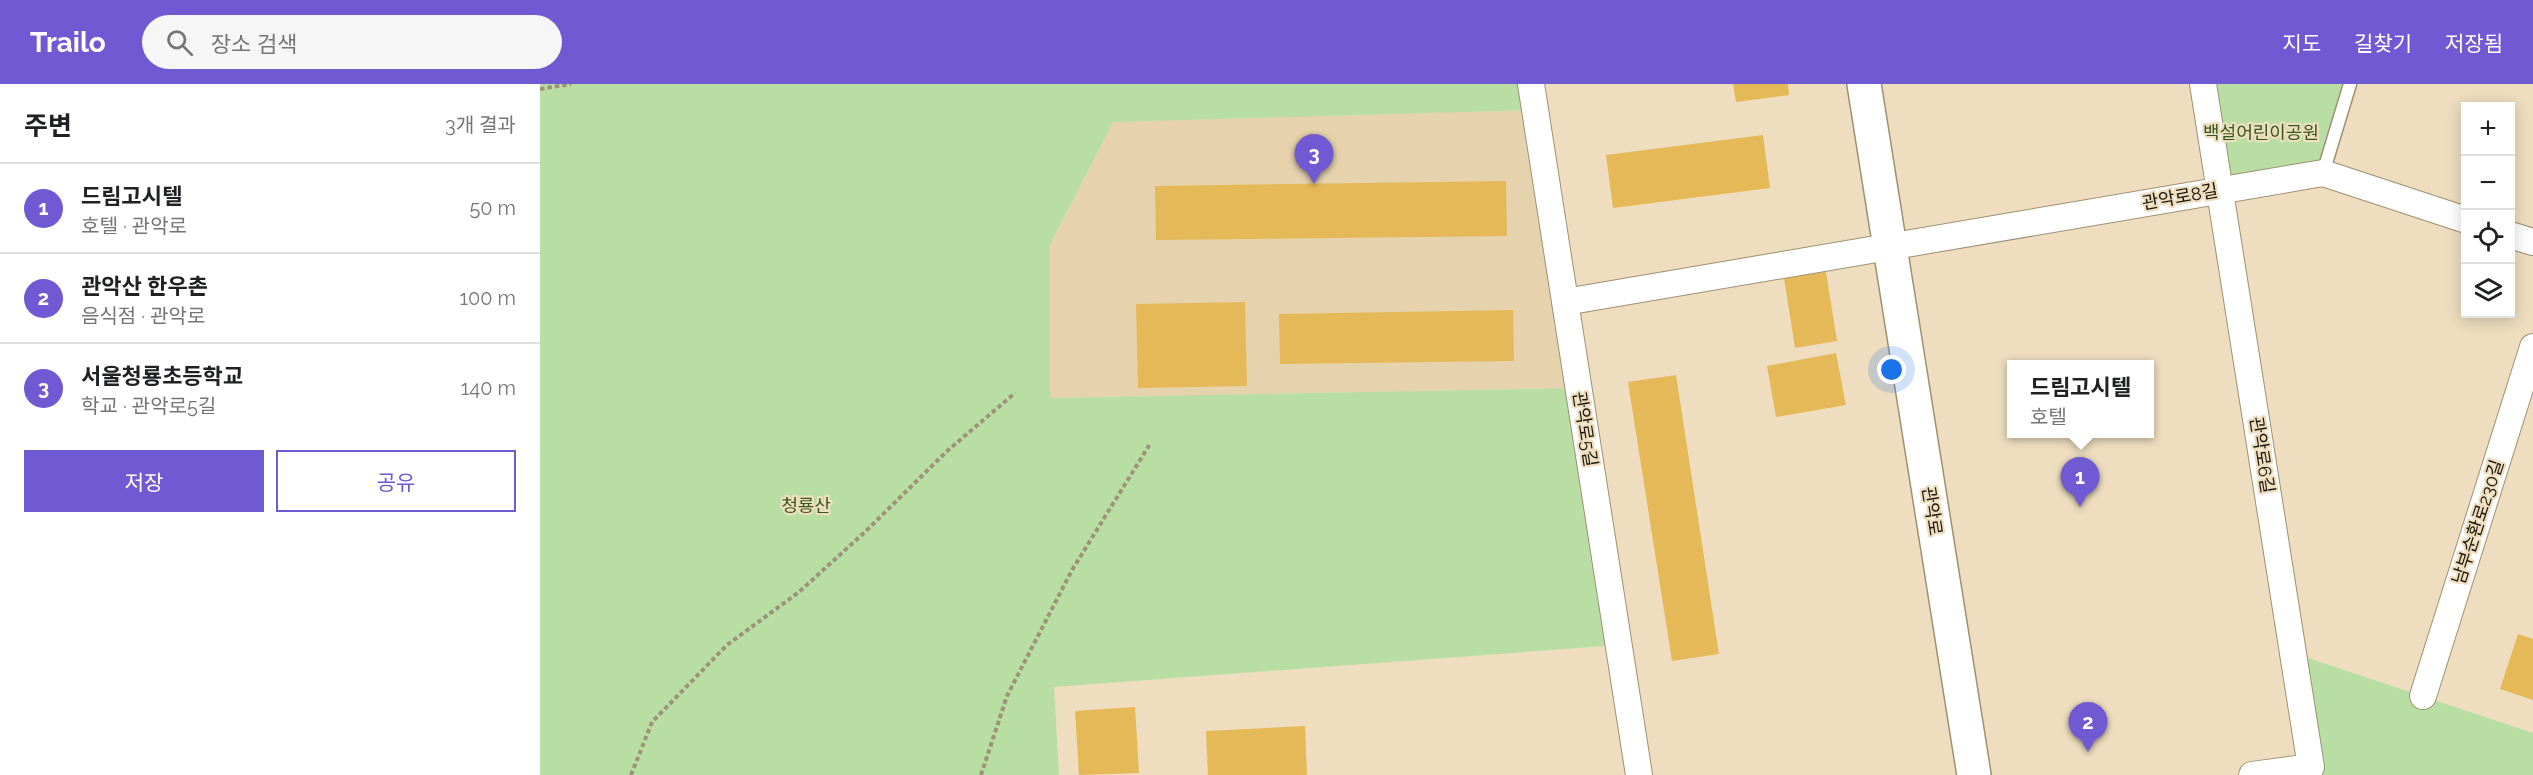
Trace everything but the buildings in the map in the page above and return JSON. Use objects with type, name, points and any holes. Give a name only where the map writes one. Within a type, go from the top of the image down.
[{"type":"main road","name":"관악로","points":[[1864,84],[1974,775]]},
{"type":"street","name":"관악로5길","points":[[1531,84],[1639,775]]},
{"type":"street","name":"관악로6길","points":[[2204,84],[2311,766],[2252,775]]},
{"type":"street","name":"관악로8길","points":[[1890,247],[2323,173],[2461,218]]},
{"type":"street","points":[[2515,236],[2533,242]]},
{"type":"street","points":[[1565,302],[1890,247]]},
{"type":"street","name":"남부순환로230길","points":[[2423,696],[2533,347]]},
{"type":"lane","points":[[2323,173],[2350,84]]},
{"type":"path","points":[[540,89],[571,84]]},
{"type":"path","points":[[631,775],[652,722],[727,645],[799,592],[866,531],[946,452],[1015,393]]},
{"type":"path","points":[[981,775],[1007,696],[1072,570],[1150,444]]},
{"type":"shaded area","points":[[1531,84],[1579,388],[1050,398],[1050,245],[1113,122]]},
{"type":"green space","name":"청룡산","points":[[540,84],[1531,84],[1535,110],[1113,122],[1050,245],[1050,398],[1579,388],[1619,645],[1054,687],[1059,775],[540,775]]},
{"type":"green space","name":"백설어린이공원","points":[[2203,84],[2350,84],[2323,173],[2220,190]]},
{"type":"green space","points":[[2293,653],[2533,733],[2533,775],[2252,775],[2311,766]]},
{"type":"place","name":"서울청룡초등학교","points":[[1314,184]]},
{"type":"place","name":"드림고시텔","points":[[2080,507]]},
{"type":"place","name":"관악산 한우촌","points":[[2088,752]]}]
